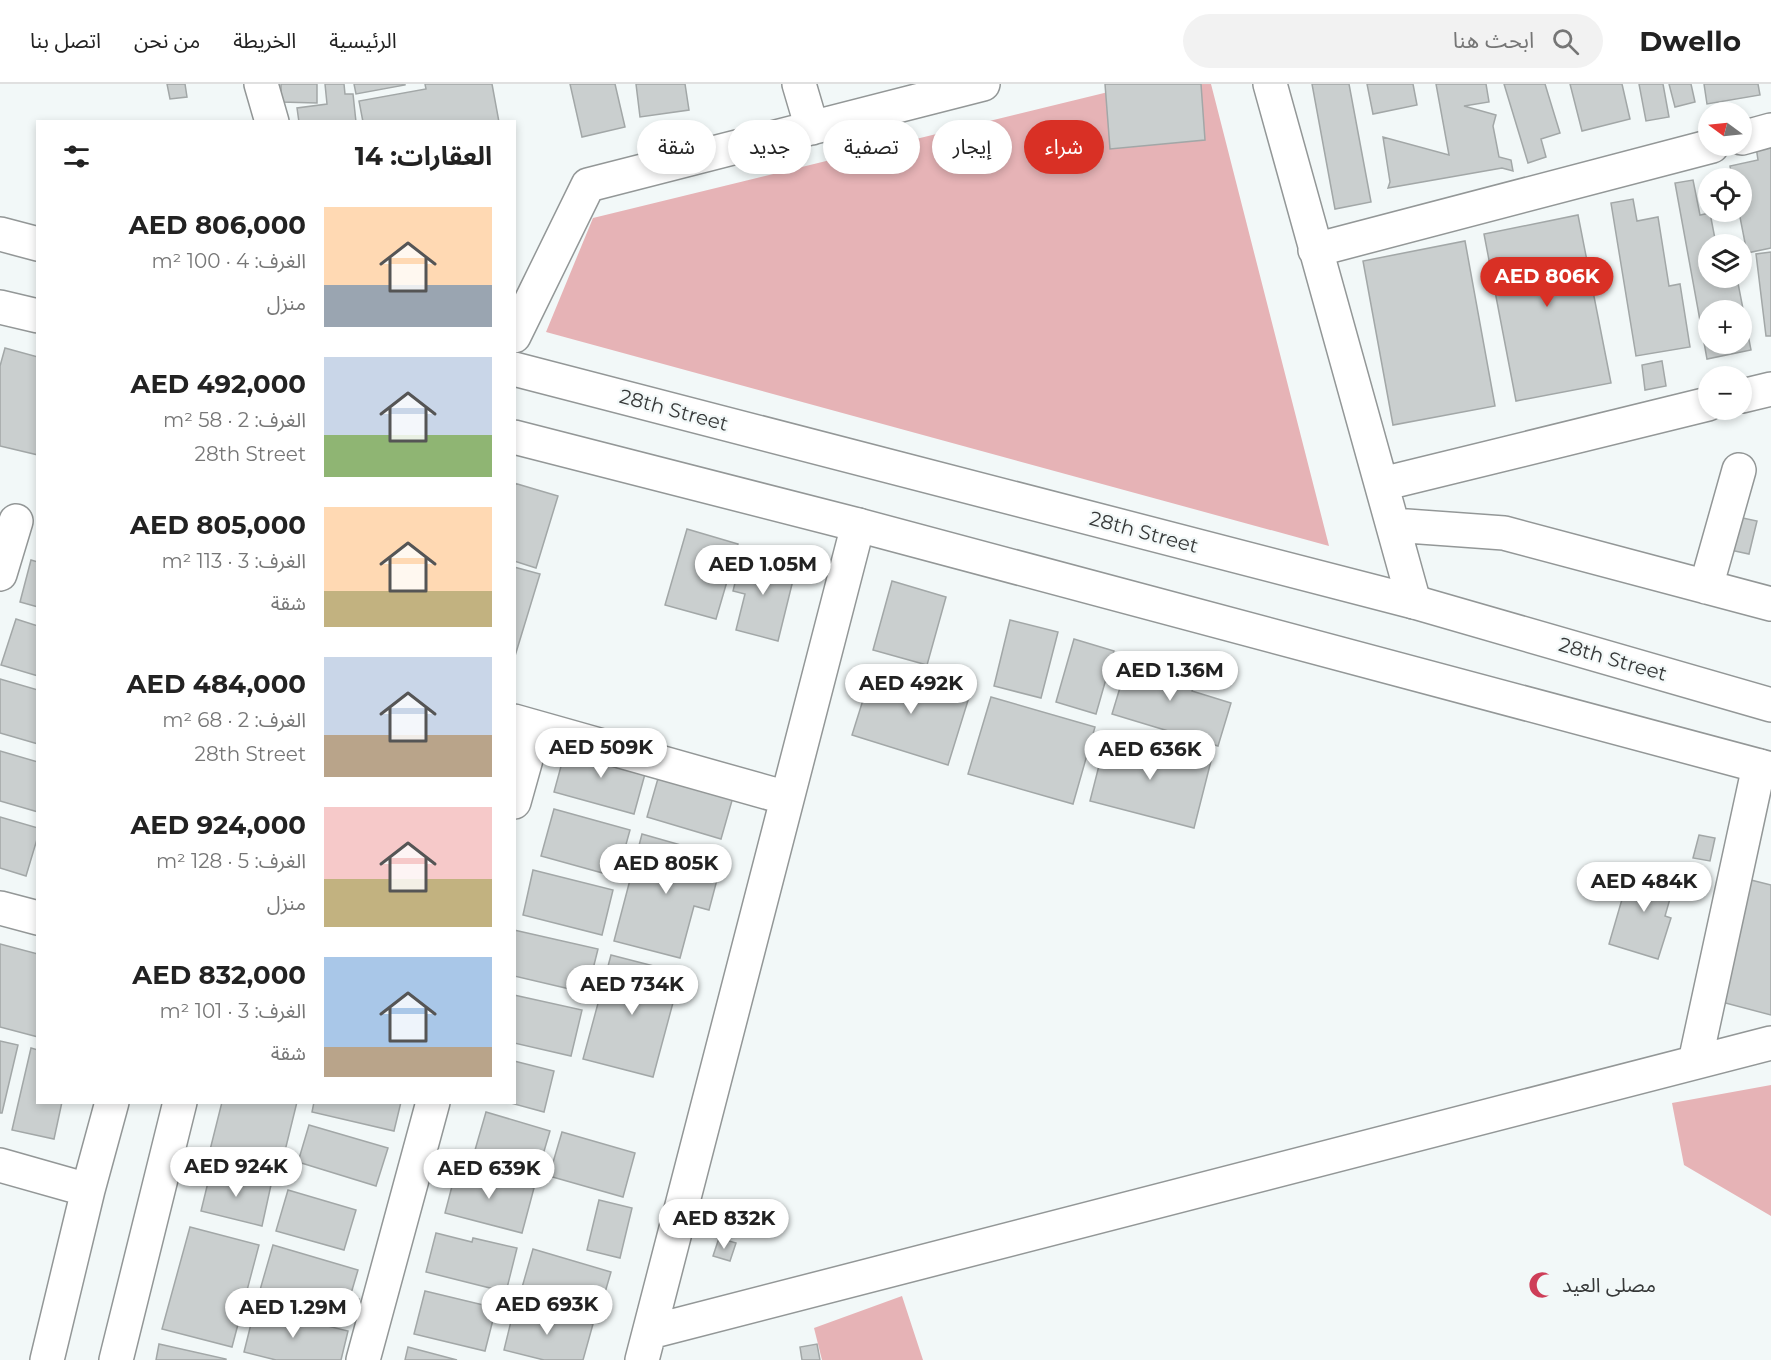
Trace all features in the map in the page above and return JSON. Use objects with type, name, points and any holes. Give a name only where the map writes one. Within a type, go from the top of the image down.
[{"type":"street","points":[[261,84],[271,120]]},
{"type":"street","points":[[799,84],[812,128]]},
{"type":"street","points":[[516,328],[526,288],[588,185],[983,84]]},
{"type":"street","points":[[1270,84],[1414,602]]},
{"type":"street","points":[[1752,135],[1771,130]]},
{"type":"street","points":[[1315,250],[1698,150]]},
{"type":"street","points":[[0,234],[36,243]]},
{"type":"street","points":[[0,307],[36,316]]},
{"type":"street","name":"28th Street","points":[[516,370],[1414,602],[1771,705]]},
{"type":"street","points":[[1752,394],[1771,389]]},
{"type":"street","points":[[1382,484],[1698,406]]},
{"type":"street","points":[[516,438],[858,525],[1765,768],[1695,1062]]},
{"type":"street","points":[[1706,587],[1739,470]]},
{"type":"street","points":[[0,574],[18,521]]},
{"type":"street","points":[[858,525],[646,1346],[1771,1043]]},
{"type":"street","points":[[1393,525],[1504,533],[1771,604]]},
{"type":"street","points":[[516,788],[525,724],[787,798]]},
{"type":"street","points":[[0,908],[36,917]]},
{"type":"street","points":[[47,1360],[111,1104]]},
{"type":"street","points":[[116,1360],[180,1104]]},
{"type":"street","points":[[363,1360],[432,1104]]},
{"type":"street","points":[[0,1165],[88,1190]]},
{"type":"shaded area","points":[[1141,84],[1211,84],[1329,546],[546,332],[593,218],[773,174],[811,174],[811,165],[823,162],[823,174],[920,174],[920,138],[932,135],[932,174],[1012,174],[1012,120],[994,120]]},
{"type":"shaded area","points":[[1771,1085],[1771,1216],[1684,1165],[1672,1103]]},
{"type":"shaded area","points":[[902,1296],[923,1360],[822,1360],[814,1328]]},
{"type":"building","points":[[167,84],[185,84],[187,97],[170,99]]},
{"type":"building","points":[[281,84],[317,84],[317,103],[281,102]]},
{"type":"building","points":[[325,84],[344,84],[345,94],[353,94],[356,120],[299,120],[297,108],[327,104]]},
{"type":"building","points":[[354,84],[405,84],[405,85],[356,94]]},
{"type":"building","points":[[425,84],[492,84],[499,120],[363,120],[359,101],[426,89]]},
{"type":"building","points":[[570,84],[615,84],[625,127],[582,137]]},
{"type":"building","points":[[636,84],[685,84],[689,110],[640,117]]},
{"type":"building","points":[[1105,84],[1201,84],[1205,140],[1110,149]]},
{"type":"building","points":[[1312,84],[1349,84],[1371,202],[1335,209]]},
{"type":"building","points":[[1367,84],[1413,84],[1417,105],[1373,114]]},
{"type":"building","points":[[1436,84],[1486,84],[1489,102],[1464,106],[1496,115],[1493,126],[1499,157],[1511,160],[1513,171],[1502,168],[1388,188],[1390,182],[1383,137],[1449,155]]},
{"type":"building","points":[[1504,84],[1545,84],[1560,133],[1541,139],[1546,157],[1528,163]]},
{"type":"building","points":[[1570,84],[1622,84],[1630,119],[1582,131]]},
{"type":"building","points":[[1639,84],[1663,84],[1669,117],[1646,121]]},
{"type":"building","points":[[1669,84],[1691,84],[1695,102],[1675,107]]},
{"type":"building","points":[[1704,84],[1758,84],[1760,95],[1707,102]]},
{"type":"building","points":[[1771,143],[1771,248],[1752,252],[1752,234],[1743,234],[1741,222],[1752,222],[1752,168],[1730,168],[1730,166],[1758,160],[1756,147]]},
{"type":"building","points":[[1693,180],[1698,205],[1698,222],[1712,222],[1714,234],[1698,234],[1698,288],[1739,288],[1741,300],[1698,300],[1698,310],[1675,183]]},
{"type":"building","points":[[1633,199],[1637,221],[1658,217],[1669,286],[1680,284],[1690,347],[1636,356],[1611,203]]},
{"type":"building","points":[[1578,215],[1611,383],[1516,401],[1484,234]]},
{"type":"building","points":[[1465,241],[1495,406],[1393,425],[1363,261]]},
{"type":"building","points":[[1771,252],[1771,336],[1766,336],[1756,254]]},
{"type":"building","points":[[5,348],[36,356],[36,455],[0,446],[0,366]]},
{"type":"building","points":[[1706,354],[1731,354],[1707,359]]},
{"type":"building","points":[[1662,361],[1666,386],[1645,390],[1642,365]]},
{"type":"building","points":[[516,484],[558,496],[536,568],[516,562]]},
{"type":"building","points":[[1738,517],[1757,521],[1749,554],[1730,550]]},
{"type":"building","points":[[687,529],[738,544],[716,619],[665,605]]},
{"type":"building","points":[[742,555],[796,568],[778,641],[736,630],[745,594],[733,591]]},
{"type":"building","points":[[31,560],[36,561],[36,606],[20,602]]},
{"type":"building","points":[[516,568],[540,574],[516,653]]},
{"type":"building","points":[[892,581],[946,597],[927,665],[873,650]]},
{"type":"building","points":[[16,619],[36,625],[36,675],[1,665]]},
{"type":"building","points":[[1010,620],[1058,632],[1041,698],[994,686]]},
{"type":"building","points":[[1074,639],[1114,651],[1096,714],[1056,702]]},
{"type":"building","points":[[1129,658],[1166,669],[1168,661],[1199,670],[1192,691],[1231,703],[1218,746],[1112,714]]},
{"type":"building","points":[[874,665],[970,694],[948,765],[852,735]]},
{"type":"building","points":[[0,679],[36,689],[36,743],[0,733]]},
{"type":"building","points":[[991,697],[1095,727],[1073,804],[968,774]]},
{"type":"building","points":[[1107,734],[1211,761],[1194,828],[1090,801]]},
{"type":"building","points":[[566,748],[648,763],[634,814],[554,792]]},
{"type":"building","points":[[0,751],[36,761],[36,811],[0,801]]},
{"type":"building","points":[[661,768],[735,790],[721,839],[647,817]]},
{"type":"building","points":[[554,809],[630,830],[617,877],[541,856]]},
{"type":"building","points":[[0,817],[36,827],[36,843],[26,876],[0,868]]},
{"type":"building","points":[[642,834],[723,857],[709,910],[694,906],[680,958],[614,941]]},
{"type":"building","points":[[1699,835],[1715,838],[1710,861],[1693,858]]},
{"type":"building","points":[[1632,865],[1676,878],[1665,916],[1671,918],[1658,959],[1609,944]]},
{"type":"building","points":[[533,870],[613,890],[602,935],[523,915]]},
{"type":"building","points":[[1747,879],[1771,885],[1771,1015],[1714,1000]]},
{"type":"building","points":[[516,930],[598,949],[587,993],[516,976]]},
{"type":"building","points":[[0,944],[36,953],[36,1036],[0,1027]]},
{"type":"building","points":[[611,955],[681,973],[653,1077],[583,1059]]},
{"type":"building","points":[[516,995],[582,1010],[571,1056],[516,1043]]},
{"type":"building","points":[[0,1041],[18,1045],[2,1113],[0,1113]]},
{"type":"building","points":[[31,1048],[36,1049],[36,1104],[62,1104],[54,1139],[12,1130]]},
{"type":"building","points":[[516,1062],[554,1071],[544,1112],[514,1104]]},
{"type":"building","points":[[222,1104],[297,1104],[281,1167],[210,1150]]},
{"type":"building","points":[[314,1104],[401,1104],[394,1131],[312,1112]]},
{"type":"building","points":[[486,1112],[550,1131],[537,1175],[473,1157]]},
{"type":"building","points":[[309,1125],[388,1148],[376,1186],[298,1162]]},
{"type":"building","points":[[562,1132],[635,1153],[623,1197],[549,1176]]},
{"type":"building","points":[[457,1167],[534,1188],[522,1233],[445,1213]]},
{"type":"building","points":[[211,1170],[271,1185],[262,1226],[201,1211]]},
{"type":"building","points":[[288,1190],[356,1210],[344,1250],[276,1231]]},
{"type":"building","points":[[599,1200],[632,1208],[620,1258],[587,1250]]},
{"type":"building","points":[[190,1227],[259,1245],[232,1347],[162,1329]]},
{"type":"building","points":[[436,1233],[472,1242],[473,1238],[517,1248],[506,1292],[426,1272]]},
{"type":"building","points":[[719,1238],[736,1243],[730,1261],[713,1256]]},
{"type":"building","points":[[273,1245],[358,1270],[350,1297],[359,1299],[353,1317],[260,1290]]},
{"type":"building","points":[[533,1249],[611,1272],[599,1313],[521,1291]]},
{"type":"building","points":[[425,1291],[496,1308],[485,1351],[414,1334]]},
{"type":"building","points":[[515,1305],[593,1324],[583,1360],[544,1360],[504,1350]]},
{"type":"building","points":[[255,1308],[348,1331],[341,1360],[276,1360],[244,1352]]},
{"type":"building","points":[[159,1344],[226,1359],[226,1360],[156,1360]]},
{"type":"building","points":[[817,1344],[820,1360],[802,1360],[800,1347]]},
{"type":"building","points":[[408,1347],[457,1360],[405,1360]]},
{"type":"place","name":"مصلى العيد","points":[[1542,1285]]}]
